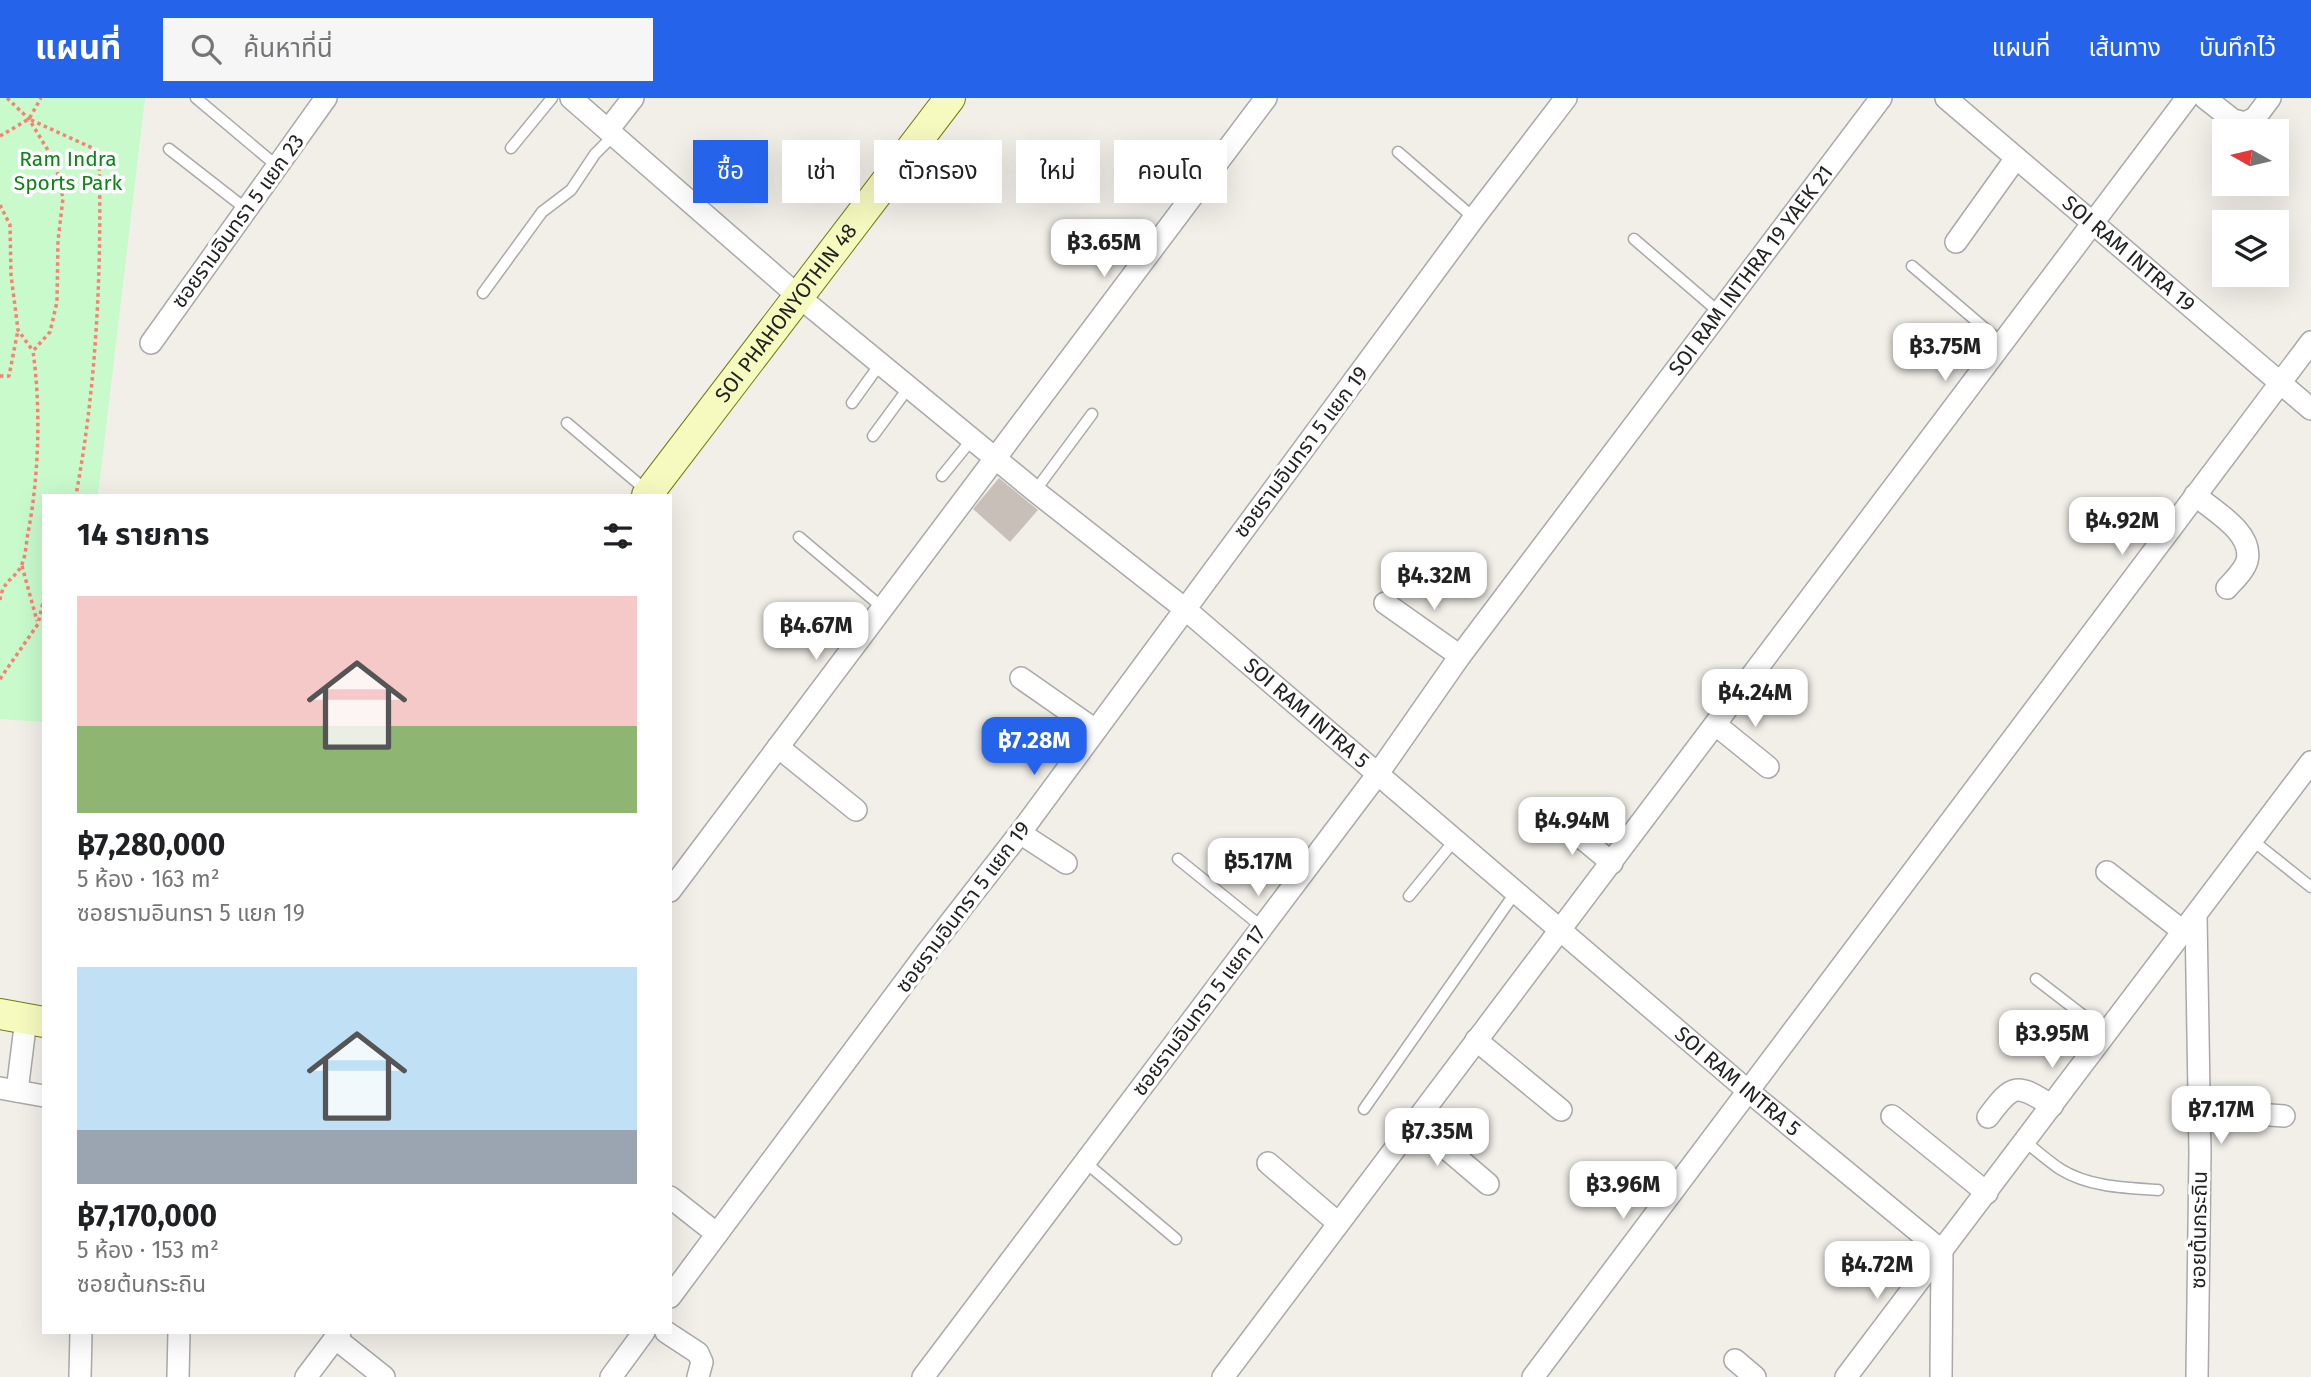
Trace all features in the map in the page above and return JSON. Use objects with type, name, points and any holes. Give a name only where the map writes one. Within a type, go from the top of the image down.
[{"type":"street","name":"ซอยรามอินทรา 5 แยก 23","points":[[150,343],[327,98]]},
{"type":"street","name":"SOI RAM INTRA 5","points":[[571,98],[798,296],[1035,491],[1185,609],[1747,1090],[1942,1251]]},
{"type":"street","points":[[611,132],[633,98]]},
{"type":"street","name":"SOI PHAHONYOTHIN 48","points":[[648,494],[950,98]]},
{"type":"street","points":[[672,888],[1266,98]]},
{"type":"street","name":"ซอยรามอินทรา 5 แยก 19","points":[[672,1294],[928,951],[1020,833],[1094,729],[1566,98]]},
{"type":"street","name":"SOI RAM INTHRA 19 YAEK 21","points":[[1622,441],[1881,98]]},
{"type":"street","name":"SOI RAM INTRA 19","points":[[1946,98],[2311,409]]},
{"type":"street","points":[[1223,1377],[2187,98]]},
{"type":"street","points":[[2205,98],[2233,120],[2245,123],[2255,118],[2270,98]]},
{"type":"street","points":[[1956,242],[2016,158]]},
{"type":"street","points":[[1533,1377],[2311,342]]},
{"type":"street","name":"ซอยรามอินทรา 5 แยก 17","points":[[923,1377],[1377,775],[1460,656],[1622,441]]},
{"type":"street","points":[[2196,495],[2243,537],[2248,551],[2247,561],[2227,588]]},
{"type":"street","points":[[1385,603],[1460,656]]},
{"type":"street","points":[[1021,678],[1094,729]]},
{"type":"street","points":[[1716,724],[1768,767]]},
{"type":"street","points":[[778,747],[856,810]]},
{"type":"street","points":[[1846,1377],[2311,762]]},
{"type":"street","points":[[1559,819],[1612,863]]},
{"type":"street","points":[[1020,833],[1066,863]]},
{"type":"street","points":[[2107,872],[2190,924]]},
{"type":"street","name":"ซอยต้นกระถิน","points":[[2190,924],[2199,1110],[2197,1377]]},
{"type":"street","points":[[23,1019],[9,1090],[42,1096]]},
{"type":"street","points":[[1476,1040],[1561,1110]]},
{"type":"street","points":[[1988,1117],[2004,1096],[2019,1090],[2029,1091],[2052,1106]]},
{"type":"street","points":[[2199,1110],[2284,1116]]},
{"type":"street","points":[[1892,1116],[1987,1193]]},
{"type":"street","points":[[1414,1121],[1488,1184]]},
{"type":"street","points":[[1268,1163],[1338,1223]]},
{"type":"street","points":[[672,1199],[717,1234]]},
{"type":"street","points":[[1941,1377],[1942,1251]]},
{"type":"street","points":[[80,1377],[81,1334]]},
{"type":"street","points":[[178,1377],[179,1334]]},
{"type":"street","points":[[611,1377],[643,1334]]},
{"type":"street","points":[[669,1334],[698,1353],[702,1362],[698,1377]]},
{"type":"street","points":[[306,1377],[338,1335],[384,1377]]},
{"type":"street","points":[[1735,1360],[1755,1377]]},
{"type":"lane","points":[[196,98],[277,166]]},
{"type":"lane","points":[[511,148],[552,98]]},
{"type":"lane","points":[[483,293],[541,212],[571,190],[611,132]]},
{"type":"lane","points":[[169,149],[246,209]]},
{"type":"lane","points":[[1398,152],[1474,218]]},
{"type":"lane","points":[[1634,239],[1720,314]]},
{"type":"lane","points":[[1912,266],[2002,342]]},
{"type":"lane","points":[[852,403],[880,364]]},
{"type":"lane","points":[[873,436],[909,387]]},
{"type":"lane","points":[[1035,491],[1092,414]]},
{"type":"lane","points":[[567,423],[648,494]]},
{"type":"lane","points":[[942,476],[973,439]]},
{"type":"lane","points":[[799,537],[883,608]]},
{"type":"lane","points":[[2252,840],[2311,887]]},
{"type":"lane","points":[[1409,895],[1454,841]]},
{"type":"lane","points":[[1178,859],[1262,927]]},
{"type":"lane","points":[[1364,1109],[1515,893]]},
{"type":"lane","points":[[2036,979],[2106,1033]]},
{"type":"lane","points":[[2024,1141],[2062,1170],[2087,1181],[2112,1187],[2158,1190]]},
{"type":"lane","points":[[1085,1162],[1176,1239]]},
{"type":"path","points":[[7,98],[29,119],[55,162],[63,198],[58,241],[57,302],[50,332],[33,351]]},
{"type":"path","points":[[0,136],[29,119],[41,98]]},
{"type":"path","points":[[29,119],[99,151],[101,221],[93,357],[86,440],[76,494]]},
{"type":"path","points":[[0,205],[10,225],[11,275],[18,330],[9,376],[0,376]]},
{"type":"path","points":[[18,330],[33,351],[37,383],[34,486],[22,566],[38,624]]},
{"type":"path","points":[[0,600],[1,589],[22,566]]},
{"type":"path","points":[[0,679],[38,624],[42,607]]},
{"type":"green space","name":"Ram Indra Sports Park","points":[[0,98],[145,98],[98,494],[42,494],[42,722],[0,719]]},
{"type":"building","points":[[999,478],[1038,510],[1010,542],[973,509]]}]
